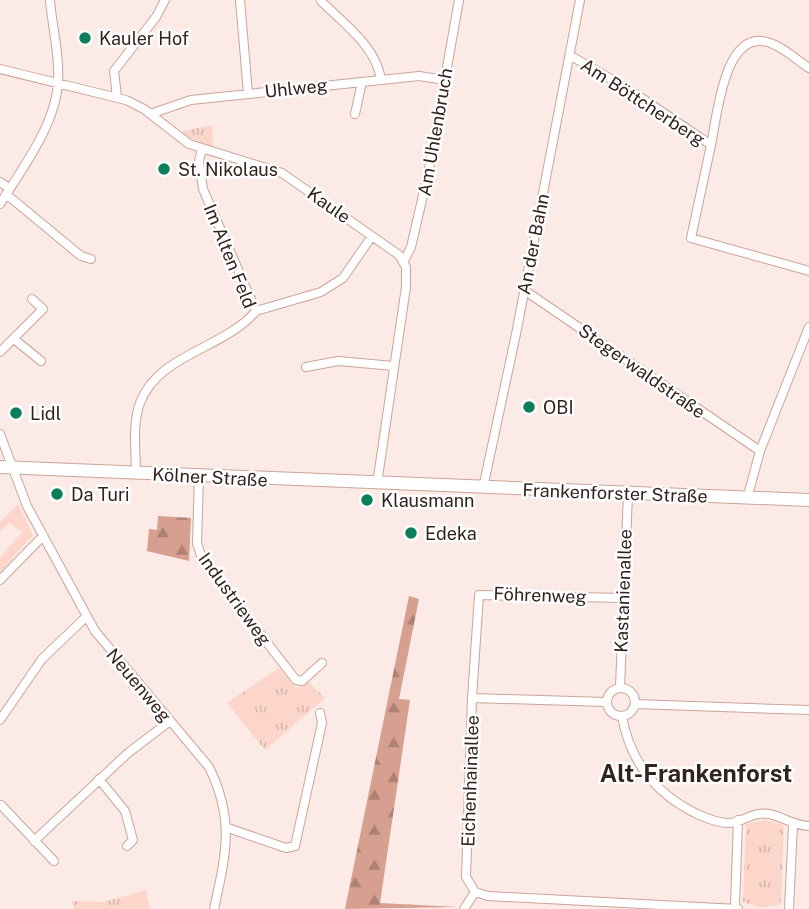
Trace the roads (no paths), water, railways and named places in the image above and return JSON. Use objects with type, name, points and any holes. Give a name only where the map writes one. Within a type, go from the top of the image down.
[{"type":"main road","name":"Kölner Straße","points":[[6,467],[420,486]]},
{"type":"main road","name":"Frankenforster Straße","points":[[420,486],[809,500]]},
{"type":"street","points":[[0,204],[43,129],[58,83],[50,0]]},
{"type":"street","points":[[117,97],[114,71],[151,24],[165,0]]},
{"type":"street","points":[[240,0],[248,93]]},
{"type":"street","name":"Am Uhlenbruch","points":[[404,261],[416,226],[459,0]]},
{"type":"street","name":"An der Bahn","points":[[483,488],[580,0]]},
{"type":"street","points":[[321,1],[370,50],[379,65],[381,80]]},
{"type":"street","points":[[711,145],[731,61],[745,45],[760,41],[771,43],[809,68]]},
{"type":"street","name":"Am Böttcherberg","points":[[571,56],[630,90],[711,145],[691,238],[809,271]]},
{"type":"street","name":"Kaule","points":[[0,69],[117,97],[150,114],[178,138],[202,149],[282,173],[404,261]]},
{"type":"street","name":"Uhlweg","points":[[150,114],[191,100],[248,93],[419,76],[445,80]]},
{"type":"street","points":[[355,114],[362,82]]},
{"type":"street","name":"Im Alten Feld","points":[[136,473],[137,413],[143,397],[171,366],[223,340],[256,311],[202,190],[199,161],[202,149]]},
{"type":"street","points":[[0,183],[80,256],[92,258]]},
{"type":"street","points":[[256,311],[321,292],[342,278],[372,236]]},
{"type":"street","points":[[377,484],[405,287],[404,261]]},
{"type":"street","name":"Stegerwaldstraße","points":[[524,290],[760,450]]},
{"type":"street","points":[[0,352],[43,309],[32,299]]},
{"type":"street","points":[[747,499],[760,450],[809,327]]},
{"type":"street","points":[[14,339],[41,361]]},
{"type":"street","points":[[306,367],[338,361],[394,366]]},
{"type":"street","name":"Neuenweg","points":[[0,434],[6,467],[87,617],[104,644],[209,767],[219,788],[228,828],[214,909]]},
{"type":"street","name":"Industrieweg","points":[[199,477],[197,543],[202,559],[296,680],[302,681],[322,663]]},
{"type":"street","name":"Kastanienallee","points":[[620,687],[628,494]]},
{"type":"street","points":[[0,580],[43,536]]},
{"type":"street","name":"Föhrenweg","points":[[472,698],[479,595],[622,598]]},
{"type":"street","points":[[0,720],[42,659],[87,617]]},
{"type":"street","points":[[620,687],[632,693],[635,704],[631,713],[622,716],[612,714],[606,702],[610,693],[620,687]]},
{"type":"street","name":"Eichenhainallee","points":[[475,892],[466,877],[472,698],[606,702]]},
{"type":"street","points":[[635,704],[809,710]]},
{"type":"street","points":[[228,828],[286,848],[295,846],[322,723],[320,713]]},
{"type":"street","points":[[622,716],[632,752],[641,768],[666,796],[706,818],[724,823],[757,813],[770,814],[793,825],[809,826]]},
{"type":"street","points":[[34,841],[99,779],[170,721]]},
{"type":"street","points":[[99,779],[125,811],[133,840],[127,846]]},
{"type":"street","points":[[1,805],[54,861]]},
{"type":"street","points":[[464,909],[475,892],[488,896],[737,908],[738,820]]},
{"type":"street","points":[[789,909],[793,825]]},
{"type":"place","name":"Kauler Hof","points":[[85,38]]},
{"type":"place","name":"St. Nikolaus","points":[[164,169]]},
{"type":"place","name":"OBI","points":[[529,407]]},
{"type":"place","name":"Lidl","points":[[16,413]]},
{"type":"place","name":"Da Turi","points":[[57,494]]},
{"type":"place","name":"Klausmann","points":[[367,500]]},
{"type":"place","name":"Edeka","points":[[411,533]]},
{"type":"district","name":"Alt-Frankenforst","points":[[696,773]]}]
